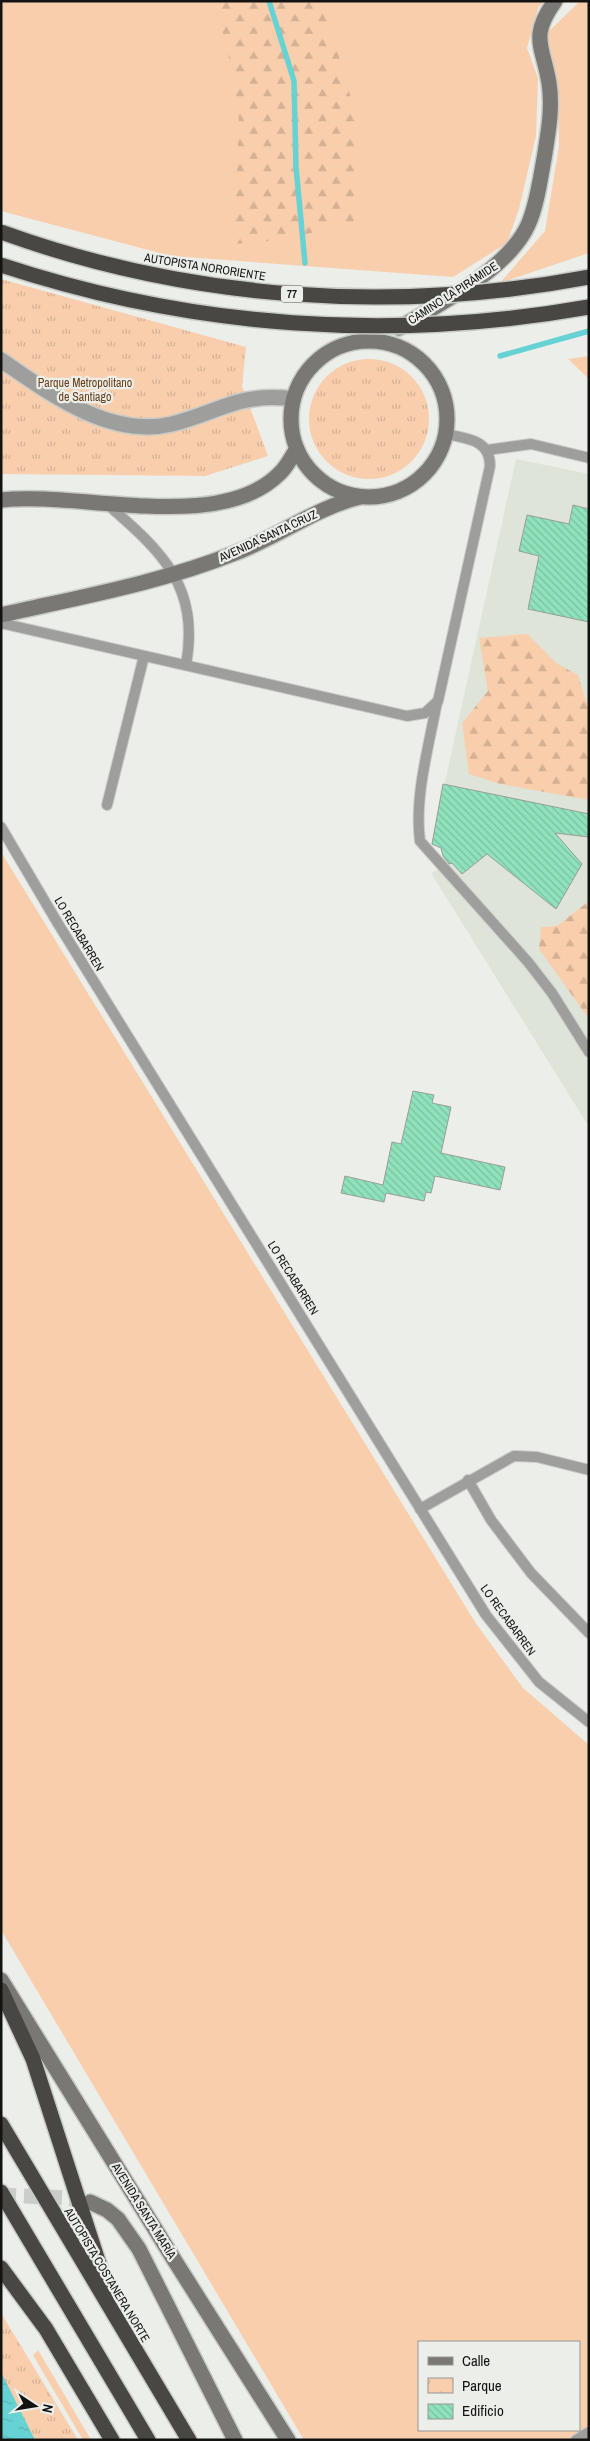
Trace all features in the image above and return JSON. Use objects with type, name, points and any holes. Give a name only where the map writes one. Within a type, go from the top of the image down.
[{"type":"highway","name":"AUTOPISTA NORORIENTE","points":[[1,232],[72,255],[158,276],[244,290],[303,295],[371,298],[449,295],[508,290],[589,277]]},
{"type":"highway","points":[[1,265],[57,283],[134,302],[213,316],[285,324],[373,327],[437,325],[500,320],[589,307]]},
{"type":"highway","points":[[1,1990],[33,2059],[99,2268],[122,2331]]},
{"type":"highway","name":"AUTOPISTA COSTANERA NORTE","points":[[1,2124],[122,2331],[189,2440]]},
{"type":"highway","points":[[1,2192],[148,2440]]},
{"type":"highway","points":[[1,2268],[46,2329],[112,2440]]},
{"type":"street","name":"CAMINO LA PIRÁMIDE","points":[[371,340],[390,333],[412,320],[498,264],[514,248],[528,224],[541,172],[550,107],[549,83],[540,49],[539,34],[542,20],[555,1]]},
{"type":"street","points":[[371,340],[393,344],[410,352],[427,365],[439,383],[446,402],[446,434],[438,456],[418,479],[406,488],[384,496],[361,497],[337,490],[316,476],[296,449],[291,415],[294,399],[302,379],[314,363],[325,355],[350,343],[371,340]]},
{"type":"street","points":[[1,360],[75,408],[101,418],[142,427],[170,424],[241,400],[274,396],[294,399]]},
{"type":"street","points":[[1,500],[66,499],[170,508],[202,506],[223,501],[258,488],[270,481],[280,474],[296,449]]},
{"type":"street","name":"AVENIDA SANTA CRUZ","points":[[1,615],[174,574],[236,553],[323,510],[361,497]]},
{"type":"street","name":"AVENIDA SANTA MARÍA","points":[[1,1980],[288,2440]]},
{"type":"street","name":"AVENIDA SANTA MARÍA","points":[[90,2202],[107,2210],[118,2219],[135,2241],[235,2440]]},
{"type":"lane","points":[[446,434],[472,440],[487,450],[490,455],[490,466],[438,701],[419,806],[418,825],[420,841],[528,962],[552,993],[589,1052]]},
{"type":"lane","points":[[487,450],[531,444],[589,458]]},
{"type":"lane","points":[[104,502],[151,543],[174,574],[188,612],[190,639],[186,665]]},
{"type":"lane","points":[[1,624],[407,716],[425,714],[438,701]]},
{"type":"lane","points":[[107,805],[144,656]]},
{"type":"lane","name":"LO RECABARREN","points":[[1,828],[56,922],[486,1615],[539,1682],[589,1722]]},
{"type":"lane","points":[[420,1509],[468,1480],[514,1456],[537,1457],[589,1470]]},
{"type":"lane","points":[[468,1480],[491,1520],[531,1573],[589,1633]]},
{"type":"lane","points":[[576,2440],[589,2432]]},
{"type":"shaded area","points":[[516,459],[589,474],[589,1127],[431,873],[478,849],[432,841]]},
{"type":"green space","points":[[1,1],[544,1],[538,8],[527,48],[538,78],[536,136],[519,209],[507,243],[453,277],[171,256],[1,211]]},
{"type":"green space","points":[[215,1],[323,1],[355,112],[354,222],[283,240],[234,244],[239,121],[234,79]]},
{"type":"green space","points":[[580,1],[589,1],[589,253],[500,283],[545,231],[559,146],[558,100],[546,34]]},
{"type":"green space","name":"Parque Metropolitano de Santiago","points":[[1,279],[246,347],[242,386],[268,456],[205,476],[1,474]]},
{"type":"green space","points":[[589,356],[589,379],[568,359]]},
{"type":"green space","points":[[369,359],[392,363],[412,376],[425,396],[429,419],[425,442],[412,462],[392,475],[369,479],[346,475],[326,462],[313,442],[309,419],[313,396],[326,376],[346,363]]},
{"type":"green space","points":[[527,634],[556,663],[578,675],[589,711],[589,800],[500,784],[469,774],[462,723],[488,691],[479,638]]},
{"type":"green space","points":[[1,852],[475,1622],[523,1688],[589,1745],[589,2440],[304,2440],[1,1930]]},
{"type":"green space","points":[[589,901],[589,1019],[539,949],[541,927],[557,926]]},
{"type":"green space","points":[[1,2313],[78,2440],[1,2440]]},
{"type":"green space","points":[[38,2350],[91,2440],[83,2440],[33,2355]]},
{"type":"water","points":[[1,2372],[35,2440],[1,2440]]},
{"type":"building","points":[[573,505],[589,509],[589,622],[528,609],[539,556],[519,551],[527,515],[569,524]]},
{"type":"building","points":[[443,784],[589,814],[589,837],[555,833],[582,864],[556,909],[487,854],[462,874],[452,863],[449,864],[443,856],[441,848],[432,844]]},
{"type":"building","points":[[413,1091],[434,1095],[432,1103],[451,1107],[441,1153],[505,1167],[500,1190],[435,1176],[431,1193],[426,1192],[424,1201],[386,1193],[384,1202],[341,1193],[345,1176],[383,1185],[392,1142],[401,1144]]},
{"type":"waterway","points":[[269,1],[294,81],[296,167],[305,263]]},
{"type":"waterway","points":[[500,356],[589,331]]},
{"type":"tunnel","points":[[1,2195],[68,2198],[89,2202]]}]
